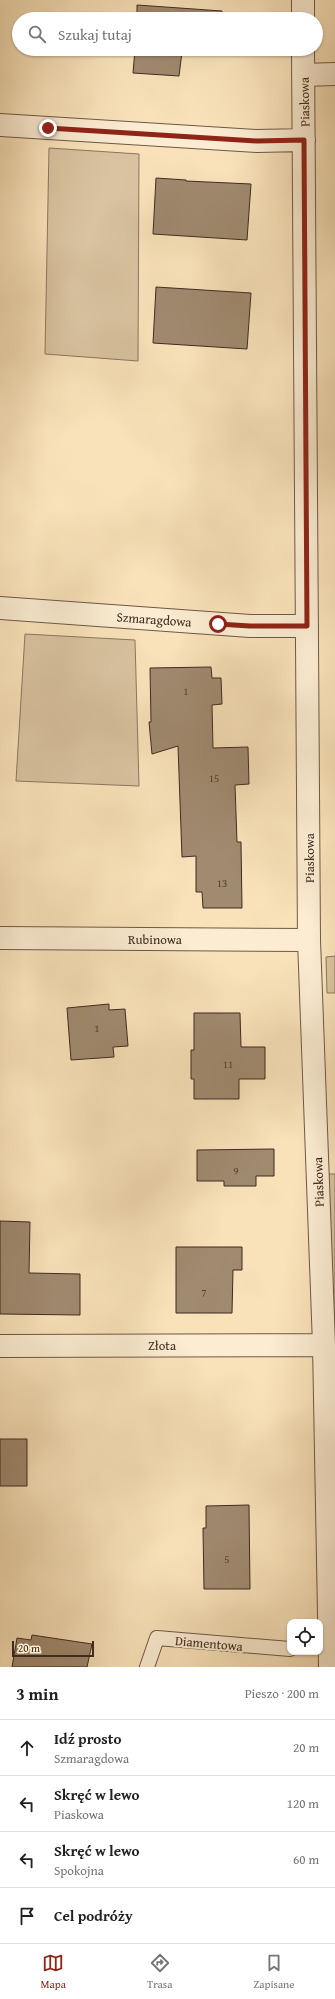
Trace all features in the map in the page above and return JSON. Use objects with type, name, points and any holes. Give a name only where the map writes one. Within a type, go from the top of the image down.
[{"type":"street","points":[[303,0],[303,12]]},
{"type":"street","name":"Piaskowa","points":[[303,56],[309,940],[324,1345],[326,1657]]},
{"type":"street","points":[[303,75],[335,74]]},
{"type":"street","points":[[0,125],[257,141],[304,140]]},
{"type":"street","name":"Szmaragdowa","points":[[0,608],[250,626],[307,626]]},
{"type":"street","name":"Rubinowa","points":[[0,938],[309,940]]},
{"type":"street","name":"Złota","points":[[0,1346],[324,1345]]},
{"type":"lane","name":"Diamentowa","points":[[147,1667],[158,1638],[287,1649]]},
{"type":"shaded area","points":[[49,148],[139,154],[138,361],[45,354]]},
{"type":"shaded area","points":[[25,634],[135,640],[139,786],[16,781]]},
{"type":"shaded area","points":[[335,956],[335,993],[327,993],[326,957]]},
{"type":"shaded area","points":[[328,1174],[335,1174],[335,1447]]},
{"type":"building","points":[[137,5],[222,11],[222,12],[137,12]]},
{"type":"building","points":[[134,56],[182,56],[179,76],[133,73]]},
{"type":"building","points":[[156,178],[251,184],[247,240],[153,234]]},
{"type":"building","points":[[156,287],[251,293],[247,349],[153,343]]},
{"type":"building","points":[[211,667],[212,678],[221,678],[222,704],[212,705],[213,748],[248,747],[249,784],[235,785],[237,842],[241,842],[242,908],[203,908],[202,892],[196,892],[196,856],[182,857],[178,746],[152,754],[149,722],[151,722],[150,668]]},
{"type":"building","points":[[109,1004],[109,1010],[125,1009],[128,1046],[113,1047],[114,1057],[71,1060],[67,1008]]},
{"type":"building","points":[[194,1013],[240,1013],[241,1047],[265,1047],[265,1079],[239,1079],[239,1099],[194,1099],[194,1079],[191,1079],[191,1050],[194,1050]]},
{"type":"building","points":[[274,1149],[274,1176],[256,1176],[256,1186],[224,1186],[224,1181],[197,1181],[197,1150]]},
{"type":"building","points":[[0,1221],[30,1222],[29,1273],[80,1274],[80,1315],[0,1314]]},
{"type":"building","points":[[176,1247],[242,1247],[242,1270],[233,1270],[232,1313],[176,1313]]},
{"type":"building","points":[[0,1439],[27,1439],[27,1486],[0,1486]]},
{"type":"building","points":[[249,1505],[250,1589],[204,1589],[203,1528],[206,1528],[206,1506]]},
{"type":"building","points":[[32,1635],[92,1644],[87,1667],[12,1667],[17,1638],[31,1640]]},
{"type":"route","points":[[48,128],[257,141],[304,140],[307,626],[250,626],[218,624]]}]
